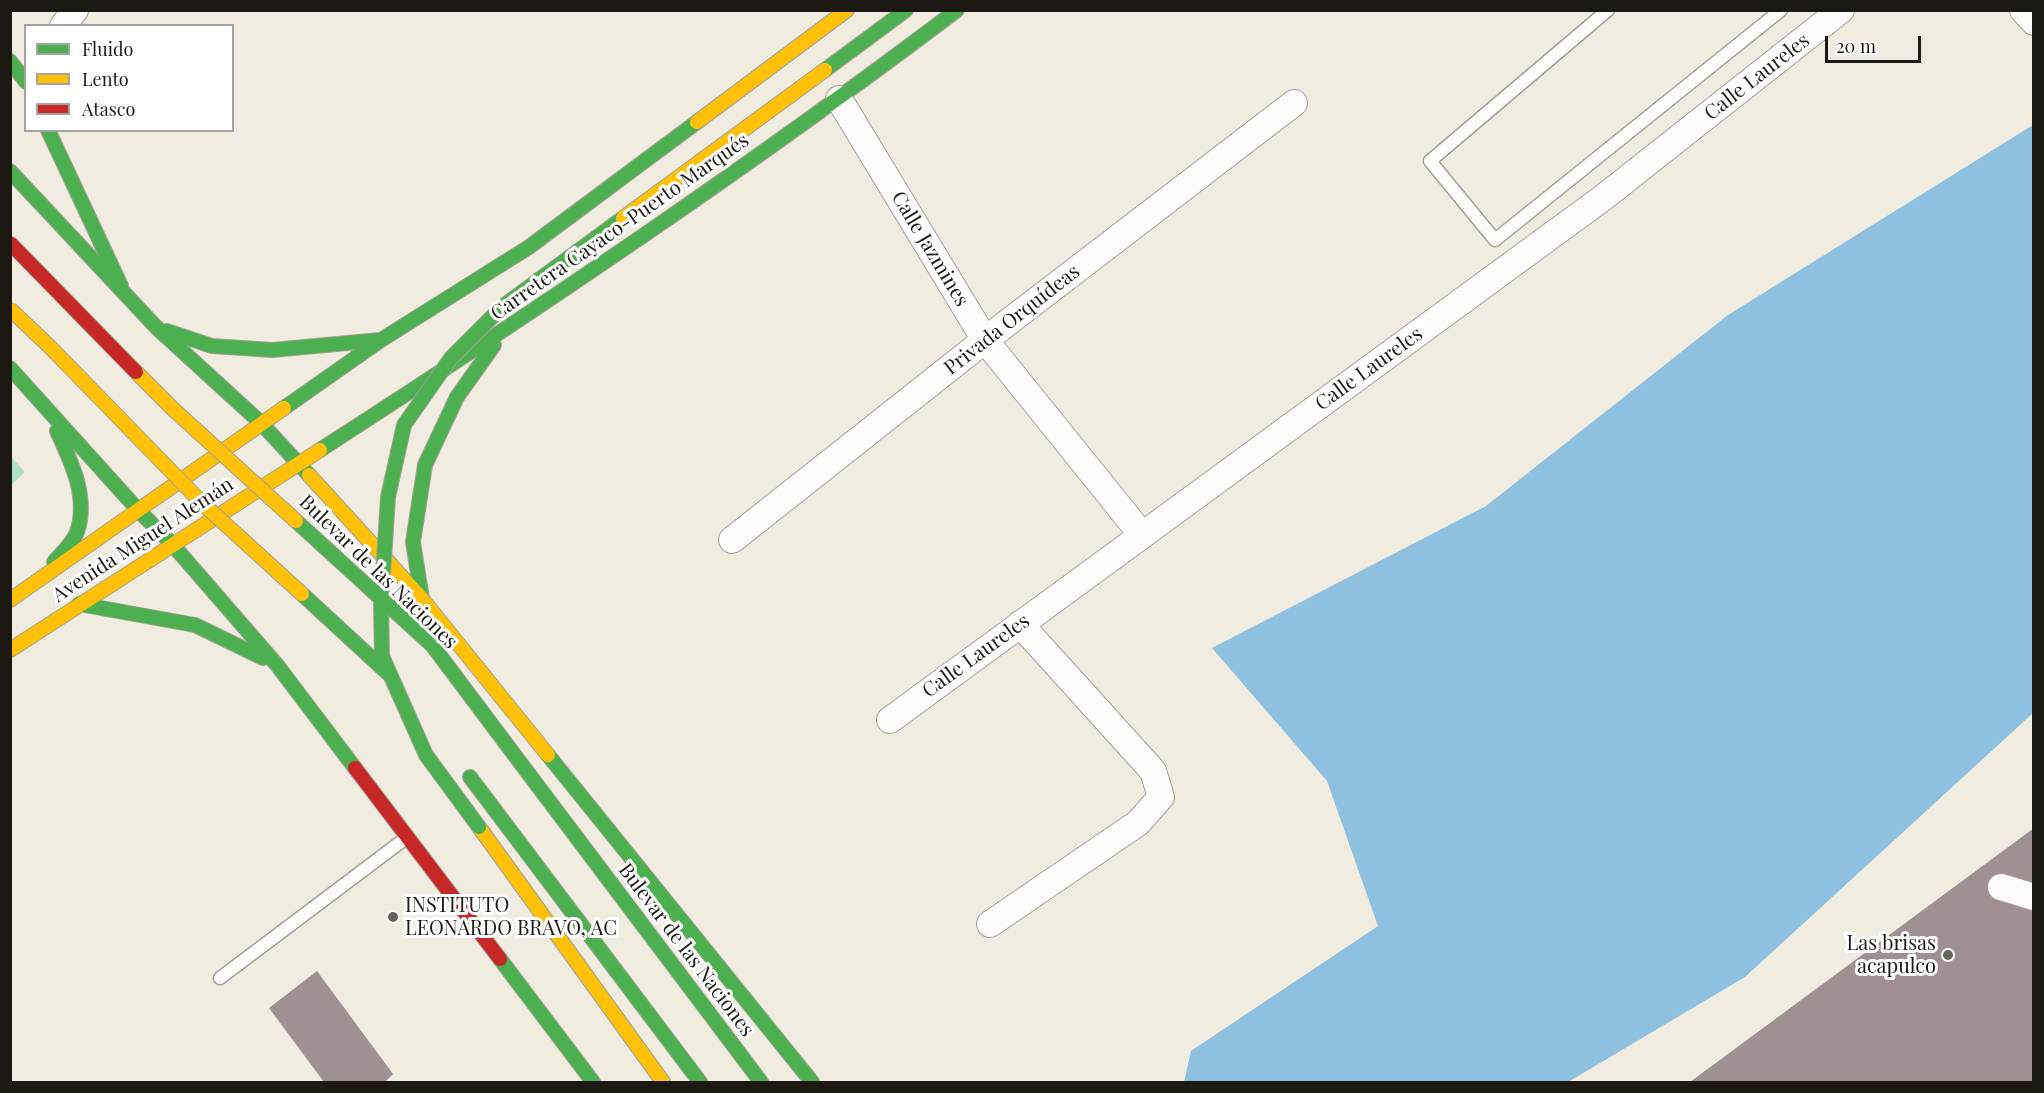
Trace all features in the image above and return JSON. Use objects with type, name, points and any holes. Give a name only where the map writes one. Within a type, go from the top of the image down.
[{"type":"main road","name":"Carretera Cayaco-Puerto Marqués","points":[[261,423],[381,340],[529,247],[847,10]]},
{"type":"main road","points":[[663,1083],[426,755],[382,656],[381,606],[388,497],[404,425],[451,358],[502,308],[906,10]]},
{"type":"main road","name":"Carretera Cayaco-Puerto Marqués","points":[[298,465],[503,332],[839,99],[957,10]]},
{"type":"main road","points":[[49,132],[125,294]]},
{"type":"main road","points":[[10,171],[156,327],[261,423],[422,599],[812,1083]]},
{"type":"main road","name":"Bulevar de las Naciones","points":[[10,243],[173,409],[432,645],[761,1083]]},
{"type":"main road","points":[[10,309],[202,503],[398,682],[427,720]]},
{"type":"main road","points":[[156,327],[212,346],[272,350],[381,340]]},
{"type":"main road","points":[[422,599],[413,542],[425,465],[458,397],[503,332]]},
{"type":"main road","points":[[10,368],[139,511],[172,544],[277,665],[593,1083]]},
{"type":"main road","points":[[41,580],[76,534],[81,510],[73,467],[47,407]]},
{"type":"main road","name":"Avenida Miguel Alemán","points":[[10,600],[261,423]]},
{"type":"main road","name":"Avenida Miguel Alemán","points":[[10,650],[298,465]]},
{"type":"main road","points":[[80,604],[195,625],[277,665]]},
{"type":"main road","points":[[463,767],[700,1083]]},
{"type":"street","points":[[64,24],[75,10]]},
{"type":"street","name":"Calle Laureles","points":[[890,720],[1604,197],[1841,10]]},
{"type":"street","points":[[2024,10],[2034,22]]},
{"type":"street","name":"Calle Jazmines","points":[[839,99],[985,340],[1142,535]]},
{"type":"street","name":"Privada Orquídeas","points":[[732,540],[985,340],[1294,103]]},
{"type":"street","points":[[990,924],[1138,823],[1161,796],[1153,771],[1020,624]]},
{"type":"street","points":[[2001,887],[2034,897]]},
{"type":"lane","points":[[1608,10],[1430,161],[1495,240],[1781,10]]},
{"type":"lane","points":[[220,978],[407,837]]},
{"type":"green space","points":[[11,457],[25,472],[10,485]]},
{"type":"water","points":[[2033,125],[2033,713],[1745,977],[1568,1082],[1184,1082],[1191,1051],[1378,926],[1327,781],[1212,648],[1486,506],[1728,315]]},
{"type":"building","name":"Las brisas acapulco","points":[[2034,828],[2034,1082],[1690,1082]]},
{"type":"building","points":[[317,971],[393,1074],[385,1082],[324,1082],[269,1008]]},
{"type":"traffic: fast","points":[[825,70],[906,10]]},
{"type":"traffic: fast","points":[[320,450],[643,236],[801,125],[957,10]]},
{"type":"traffic: fast","points":[[10,61],[24,79]]},
{"type":"traffic: fast","points":[[284,408],[381,340],[529,247],[697,122]]},
{"type":"traffic: fast","points":[[49,132],[121,286]]},
{"type":"traffic: fast","points":[[10,171],[156,327],[261,423],[309,475]]},
{"type":"traffic: fast","points":[[479,827],[426,755],[382,656],[381,606],[388,497],[404,425],[451,358],[502,307],[623,218]]},
{"type":"traffic: fast","points":[[167,331],[212,346],[272,350],[380,340]]},
{"type":"traffic: fast","points":[[422,599],[413,542],[425,465],[457,397],[494,345]]},
{"type":"traffic: fast","points":[[10,368],[139,511],[172,544],[277,665],[355,768]]},
{"type":"traffic: fast","points":[[54,562],[77,532],[81,506],[77,480],[57,431]]},
{"type":"traffic: fast","points":[[296,521],[432,645],[510,749]]},
{"type":"traffic: fast","points":[[302,594],[391,676]]},
{"type":"traffic: fast","points":[[79,604],[195,625],[263,658]]},
{"type":"traffic: fast","points":[[510,749],[761,1082]]},
{"type":"traffic: fast","points":[[548,755],[812,1082]]},
{"type":"traffic: fast","points":[[470,777],[700,1082]]},
{"type":"traffic: fast","points":[[500,959],[593,1082]]},
{"type":"traffic: slow","points":[[697,122],[847,10]]},
{"type":"traffic: slow","points":[[623,218],[825,70]]},
{"type":"traffic: slow","points":[[10,309],[202,503],[302,594]]},
{"type":"traffic: slow","points":[[136,372],[173,409],[296,521]]},
{"type":"traffic: slow","points":[[10,600],[284,408]]},
{"type":"traffic: slow","points":[[10,650],[320,450]]},
{"type":"traffic: slow","points":[[309,475],[422,599],[548,755]]},
{"type":"traffic: slow","points":[[479,827],[663,1082]]},
{"type":"traffic: jam","points":[[10,243],[136,372]]},
{"type":"traffic: jam","points":[[355,768],[500,959]]},
{"type":"place","name":"INSTITUTO LEONARDO BRAVO, AC","points":[[393,917]]},
{"type":"place","name":"Las brisas acapulco","points":[[1948,955]]}]
